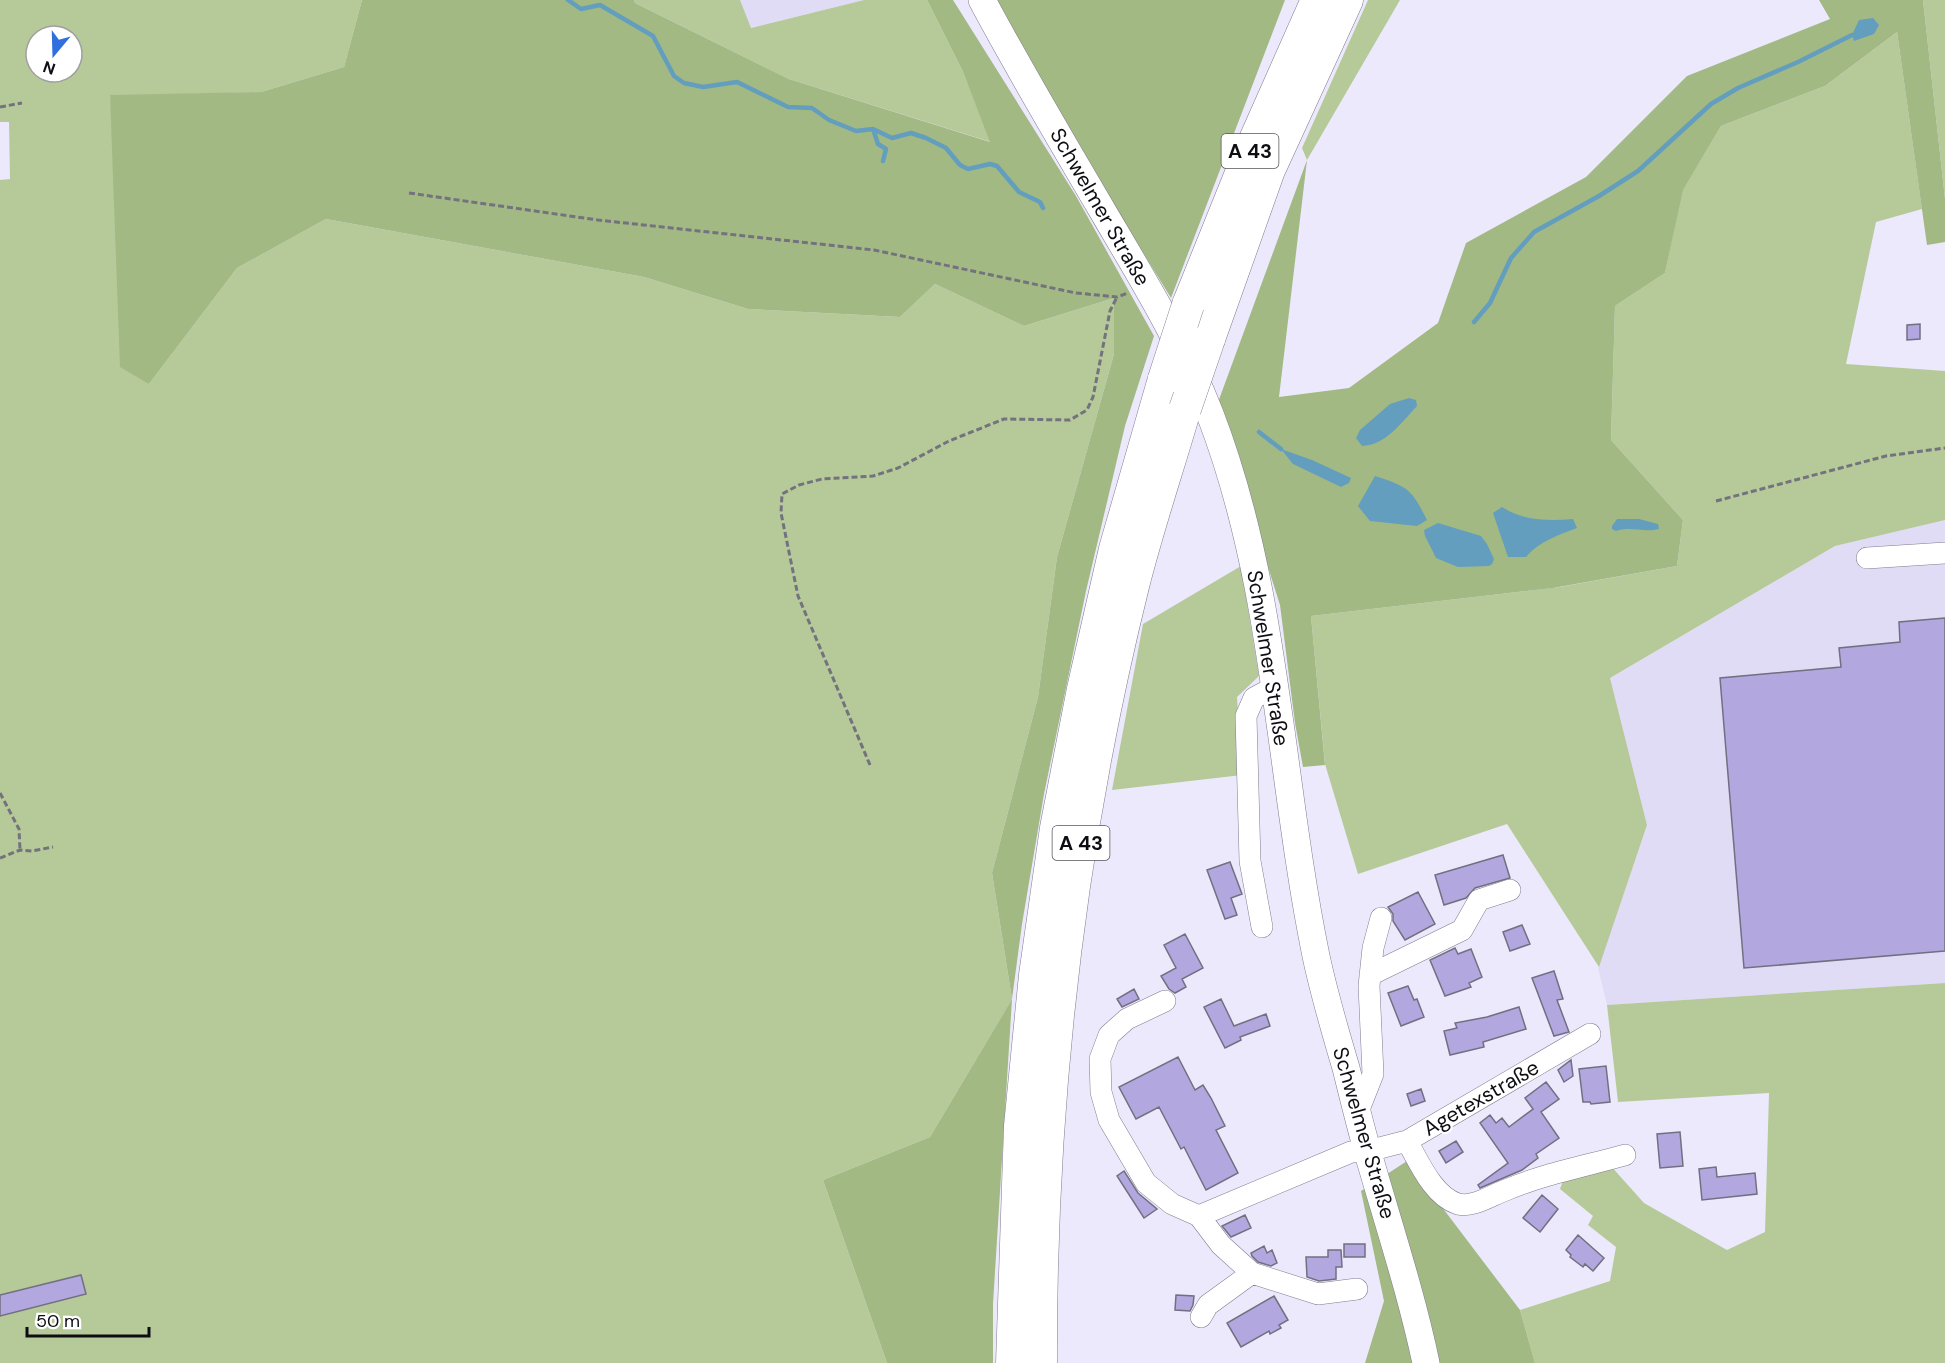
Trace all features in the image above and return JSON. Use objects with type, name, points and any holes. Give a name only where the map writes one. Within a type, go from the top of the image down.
[{"type":"highway","name":"A 43","points":[[1012,1363],[1020,1126],[1035,975],[1056,828],[1083,689],[1115,549],[1188,305],[1250,151],[1317,0]]},
{"type":"highway","name":"A 43","points":[[1041,1363],[1041,1289],[1048,1131],[1063,972],[1078,863],[1108,695],[1134,585],[1185,408],[1269,170],[1347,0]]},
{"type":"main road","name":"Schwelmer Straße","points":[[982,0],[1016,63],[1161,311],[1209,411],[1227,464],[1245,524],[1276,687],[1300,866],[1316,956],[1368,1151],[1403,1268],[1426,1363]]},
{"type":"street","points":[[1867,558],[1945,552]]},
{"type":"street","points":[[1262,927],[1250,861],[1245,717],[1254,698],[1276,687]]},
{"type":"street","points":[[1370,975],[1462,930],[1479,900],[1510,890]]},
{"type":"street","points":[[1358,1112],[1373,1074],[1370,975],[1372,948],[1381,918]]},
{"type":"street","points":[[1165,1001],[1127,1018],[1109,1035],[1100,1059],[1101,1092],[1108,1120],[1146,1183],[1172,1204],[1199,1216],[1221,1245],[1252,1273],[1318,1294],[1357,1289]]},
{"type":"street","name":"Agetexstraße","points":[[1199,1216],[1351,1152],[1368,1151],[1407,1141],[1590,1034]]},
{"type":"street","points":[[1407,1141],[1432,1183],[1448,1199],[1460,1205],[1470,1205],[1519,1184],[1625,1155]]},
{"type":"street","points":[[1201,1317],[1208,1305],[1252,1273]]},
{"type":"path","points":[[0,107],[22,103]]},
{"type":"path","points":[[409,193],[598,220],[874,250],[1076,293],[1117,297],[1147,286]]},
{"type":"path","points":[[870,765],[798,596],[782,513],[782,494],[799,485],[822,479],[873,476],[898,468],[949,441],[1004,419],[1071,420],[1088,410],[1093,397],[1110,311],[1117,297]]},
{"type":"path","points":[[1716,501],[1886,456],[1945,448]]},
{"type":"path","points":[[0,793],[19,829],[20,850]]},
{"type":"path","points":[[0,858],[20,850],[32,851],[53,847]]},
{"type":"shaded area","points":[[740,0],[864,0],[750,28]]},
{"type":"shaded area","points":[[1945,520],[1945,983],[1607,1005],[1598,968],[1647,825],[1610,678],[1835,546]]},
{"type":"green space","points":[[0,0],[362,0],[344,67],[261,92],[110,96],[149,384],[237,268],[326,219],[644,277],[748,309],[900,317],[935,284],[1024,326],[1114,298],[1117,337],[1114,354],[1057,557],[1038,697],[992,873],[1012,999],[930,1137],[823,1180],[887,1363],[0,1363],[0,180],[10,179],[9,122],[0,122]]},
{"type":"green space","points":[[362,0],[634,0],[635,3],[789,79],[990,142],[963,72],[927,0],[953,0],[1076,196],[1154,336],[1125,426],[1086,591],[1044,794],[1012,999],[992,873],[1038,697],[1057,557],[1114,354],[1114,298],[1024,326],[935,284],[900,317],[748,309],[644,277],[326,219],[237,268],[149,384],[120,367],[110,95],[261,92],[344,67]]},
{"type":"green space","points":[[634,0],[740,0],[751,28],[864,0],[927,0],[963,72],[991,142],[789,79],[635,3]]},
{"type":"green space","points":[[996,0],[1285,0],[1171,298],[1075,142]]},
{"type":"green space","points":[[1368,0],[1400,0],[1307,160],[1302,148]]},
{"type":"green space","points":[[1819,0],[1923,0],[1945,199],[1945,242],[1927,245],[1897,32],[1825,86],[1721,126],[1683,190],[1665,273],[1615,306],[1611,440],[1683,520],[1677,566],[1553,588],[1311,616],[1325,765],[1303,767],[1280,605],[1217,405],[1307,160],[1279,397],[1349,388],[1438,323],[1466,243],[1586,177],[1687,76],[1830,19]]},
{"type":"green space","points":[[1923,0],[1945,0],[1945,199]]},
{"type":"green space","points":[[1897,32],[1922,209],[1876,222],[1846,364],[1945,371],[1945,520],[1835,546],[1610,678],[1647,825],[1599,967],[1507,824],[1358,874],[1325,764],[1311,616],[1560,587],[1677,566],[1683,520],[1611,440],[1615,306],[1665,273],[1682,191],[1721,126],[1825,86]]},
{"type":"green space","points":[[1241,566],[1259,676],[1237,697],[1242,775],[1112,790],[1143,624]]},
{"type":"green space","points":[[1945,983],[1945,1363],[1535,1363],[1520,1310],[1610,1281],[1616,1247],[1588,1225],[1593,1216],[1560,1189],[1564,1178],[1610,1165],[1644,1203],[1727,1250],[1765,1232],[1769,1093],[1618,1102],[1607,1005]]},
{"type":"green space","points":[[1012,999],[993,1304],[993,1363],[887,1363],[823,1180],[930,1137]]},
{"type":"green space","points":[[1407,1161],[1520,1310],[1535,1363],[1365,1363],[1384,1301],[1361,1191]]},
{"type":"water","points":[[1873,18],[1879,25],[1874,34],[1854,41],[1852,35],[1859,20]]},
{"type":"water","points":[[1409,398],[1416,400],[1417,406],[1399,426],[1378,442],[1362,446],[1356,438],[1360,430],[1390,404]]},
{"type":"water","points":[[1281,449],[1351,478],[1349,483],[1341,487],[1293,464]]},
{"type":"water","points":[[1375,476],[1407,490],[1417,501],[1427,520],[1417,526],[1370,521],[1358,506]]},
{"type":"water","points":[[1502,507],[1510,512],[1536,519],[1573,519],[1577,528],[1543,543],[1526,557],[1508,557],[1493,513]]},
{"type":"water","points":[[1617,519],[1639,519],[1658,524],[1659,529],[1616,531],[1612,529],[1612,526]]},
{"type":"water","points":[[1438,523],[1481,536],[1494,559],[1492,564],[1458,567],[1436,558],[1424,530]]},
{"type":"building","points":[[1920,324],[1920,339],[1907,340],[1907,325]]},
{"type":"building","points":[[1945,618],[1945,951],[1744,968],[1720,678],[1841,667],[1839,648],[1900,642],[1899,622]]},
{"type":"building","points":[[1503,855],[1510,878],[1475,888],[1466,898],[1444,905],[1435,875]]},
{"type":"building","points":[[1230,862],[1242,894],[1231,898],[1237,915],[1225,919],[1207,870]]},
{"type":"building","points":[[1418,892],[1435,924],[1405,940],[1393,921],[1393,914],[1388,907]]},
{"type":"building","points":[[1522,925],[1530,944],[1510,951],[1503,932]]},
{"type":"building","points":[[1185,934],[1203,968],[1182,979],[1186,987],[1175,993],[1169,989],[1161,976],[1176,968],[1164,945]]},
{"type":"building","points":[[1455,948],[1458,954],[1471,949],[1482,977],[1469,983],[1471,987],[1445,996],[1430,960]]},
{"type":"building","points":[[1554,971],[1563,999],[1557,1000],[1569,1032],[1554,1036],[1532,978]]},
{"type":"building","points":[[1408,986],[1414,1000],[1417,999],[1424,1017],[1401,1026],[1388,993]]},
{"type":"building","points":[[1134,989],[1139,999],[1122,1007],[1117,999]]},
{"type":"building","points":[[1221,999],[1234,1026],[1266,1014],[1270,1026],[1240,1037],[1241,1040],[1225,1048],[1204,1007]]},
{"type":"building","points":[[1519,1007],[1526,1029],[1483,1042],[1484,1047],[1450,1055],[1444,1031],[1457,1028],[1455,1023],[1487,1017]]},
{"type":"building","points":[[1178,1057],[1195,1090],[1203,1085],[1211,1098],[1225,1126],[1216,1130],[1238,1173],[1206,1190],[1184,1147],[1181,1149],[1159,1107],[1136,1119],[1119,1087]]},
{"type":"building","points":[[1571,1060],[1573,1076],[1564,1082],[1558,1070]]},
{"type":"building","points":[[1606,1066],[1610,1102],[1591,1104],[1583,1102],[1579,1069]]},
{"type":"building","points":[[1546,1082],[1559,1099],[1541,1112],[1559,1138],[1536,1154],[1538,1158],[1522,1170],[1480,1188],[1478,1185],[1508,1163],[1480,1123],[1490,1115],[1496,1123],[1502,1118],[1509,1127],[1533,1109],[1525,1098]]},
{"type":"building","points":[[1421,1089],[1425,1101],[1411,1106],[1407,1094]]},
{"type":"building","points":[[1680,1132],[1683,1166],[1660,1168],[1657,1134]]},
{"type":"building","points":[[1456,1141],[1463,1152],[1446,1163],[1439,1151]]},
{"type":"building","points":[[1716,1167],[1717,1177],[1755,1173],[1757,1194],[1702,1200],[1699,1169]]},
{"type":"building","points":[[1124,1171],[1138,1193],[1157,1209],[1144,1218],[1117,1176]]},
{"type":"building","points":[[1542,1195],[1558,1209],[1540,1232],[1523,1218]]},
{"type":"building","points":[[1245,1215],[1251,1228],[1231,1237],[1222,1226]]},
{"type":"building","points":[[1578,1235],[1604,1258],[1593,1271],[1585,1264],[1583,1267],[1570,1257],[1571,1255],[1566,1250]]},
{"type":"building","points":[[1344,1244],[1365,1244],[1365,1257],[1344,1257]]},
{"type":"building","points":[[1264,1246],[1267,1253],[1272,1250],[1277,1263],[1271,1266],[1258,1262],[1252,1256],[1251,1253]]},
{"type":"building","points":[[1328,1250],[1341,1250],[1342,1267],[1336,1267],[1336,1279],[1319,1281],[1307,1277],[1306,1257],[1328,1257]]},
{"type":"building","points":[[81,1275],[86,1294],[0,1316],[0,1295]]},
{"type":"building","points":[[1176,1295],[1194,1296],[1190,1311],[1175,1310]]},
{"type":"building","points":[[1274,1296],[1288,1320],[1279,1325],[1281,1328],[1270,1334],[1269,1331],[1241,1347],[1227,1323]]},
{"type":"waterway","points":[[568,0],[581,9],[600,5],[653,36],[674,76],[684,83],[703,87],[737,82],[788,107],[812,108],[829,120],[856,131],[873,129],[892,138],[911,133],[926,138],[946,148],[960,165],[968,169],[990,164],[997,166],[1019,192],[1040,202],[1043,208]]},
{"type":"waterway","points":[[1474,322],[1490,303],[1511,258],[1534,232],[1599,196],[1638,171],[1711,104],[1738,88],[1852,35]]},
{"type":"waterway","points":[[873,129],[878,144],[886,149],[883,161]]},
{"type":"waterway","points":[[1259,432],[1281,449]]}]
